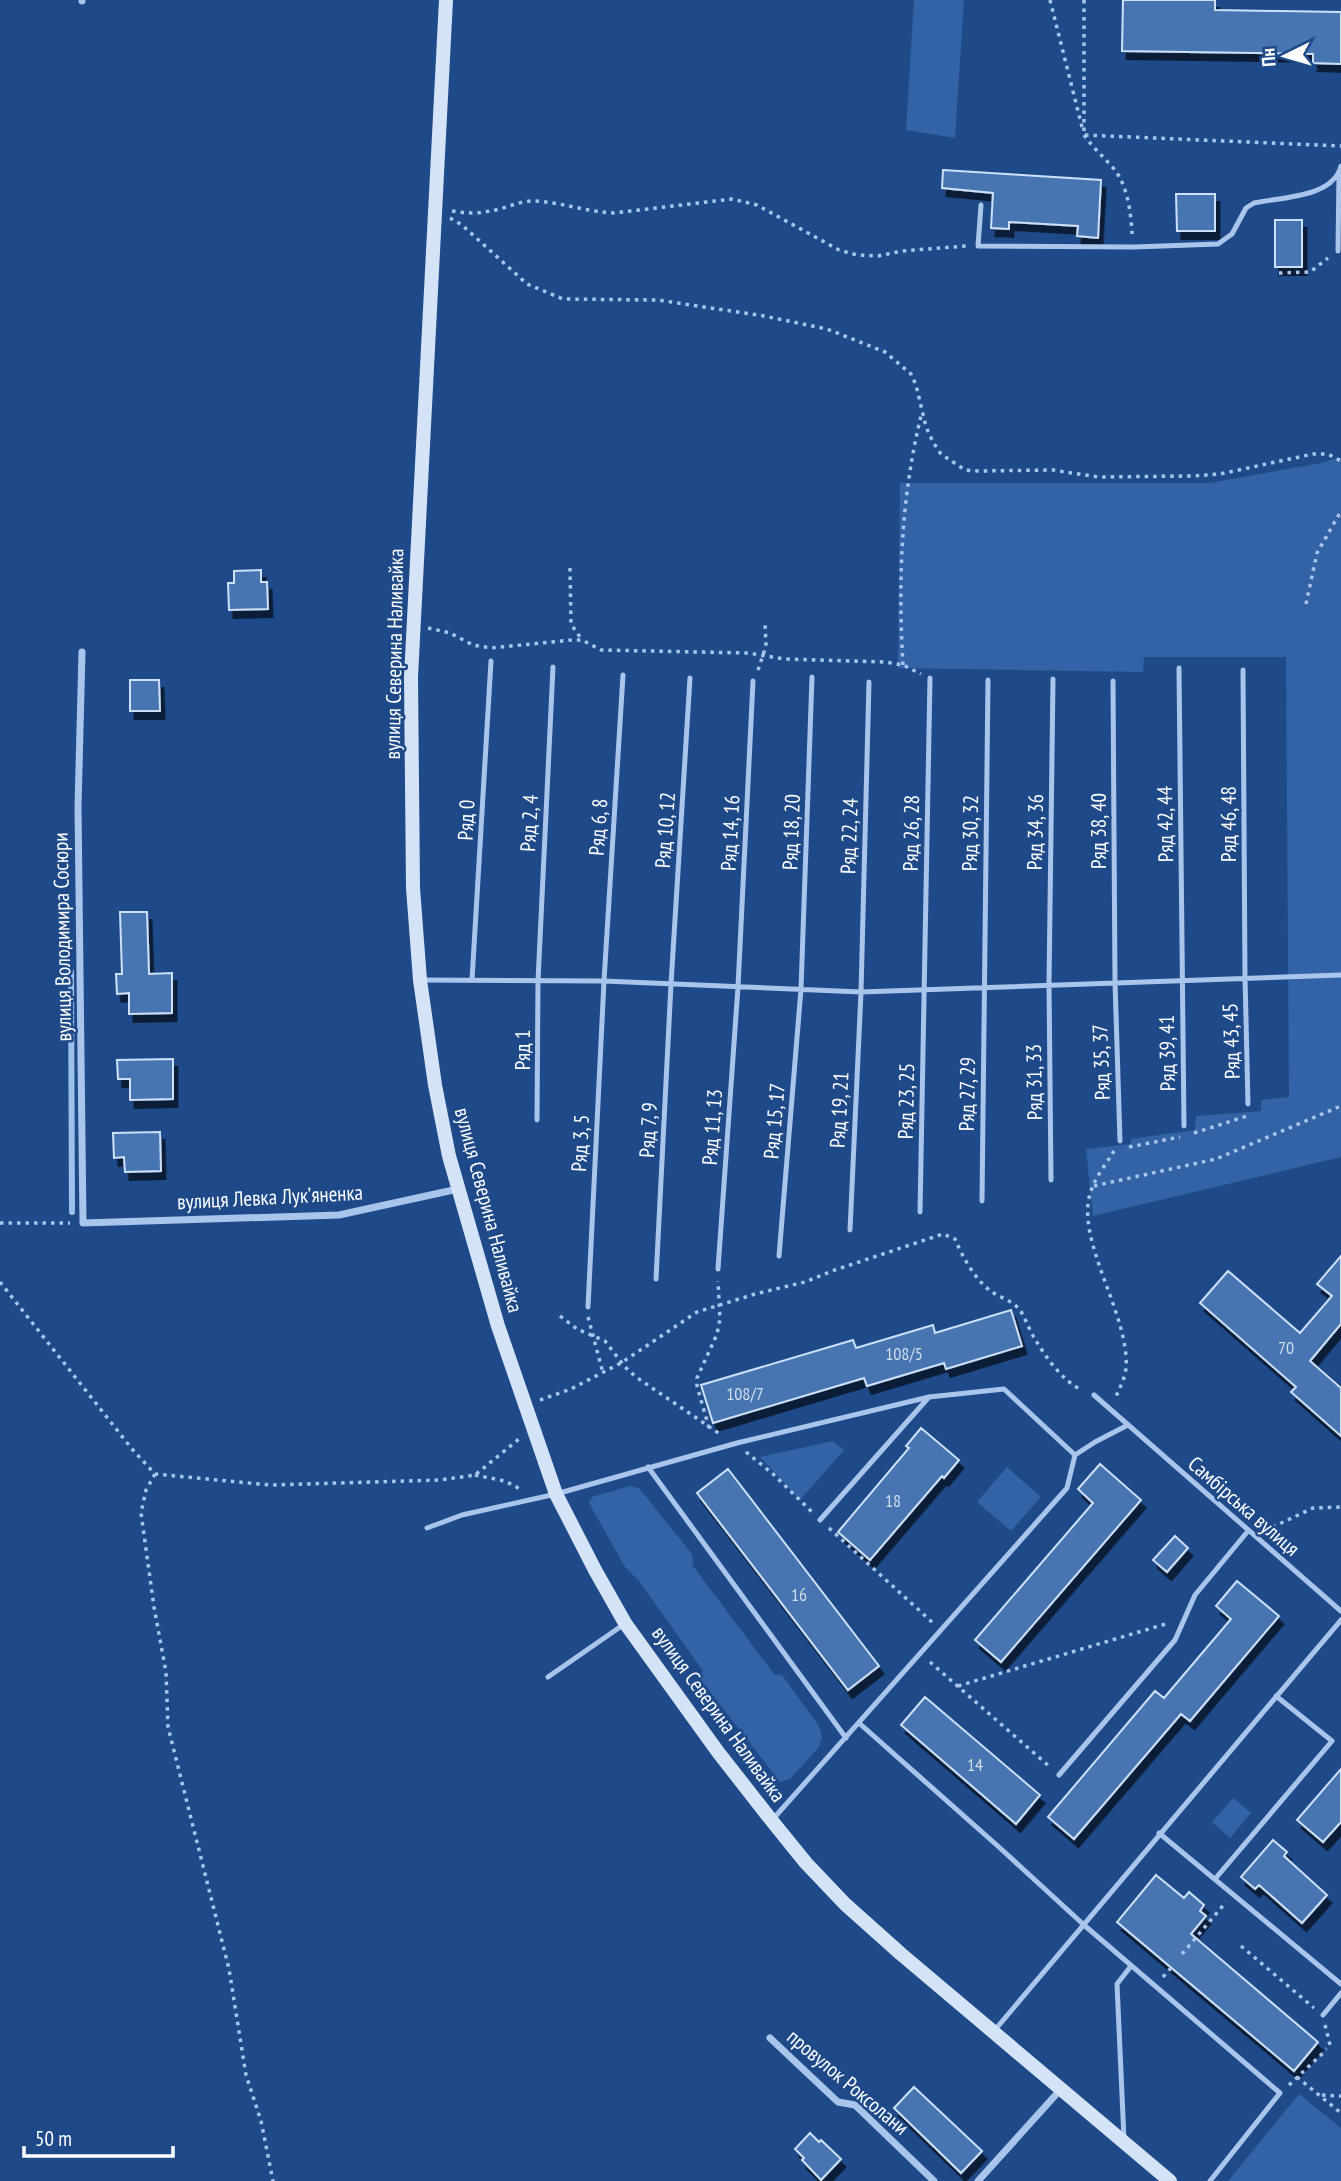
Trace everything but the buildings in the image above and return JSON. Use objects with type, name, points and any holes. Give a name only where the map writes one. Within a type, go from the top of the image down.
[{"type":"street","name":"вулиця Северина Наливайка","points":[[446,0],[411,677],[412,888],[420,980],[435,1085],[458,1189],[498,1326],[556,1493],[595,1570],[625,1623],[718,1752],[772,1821],[806,1863],[845,1904],[1170,2181]]},
{"type":"street","name":"вулиця Володимира Сосюри","points":[[82,652],[78,807],[83,1223]]},
{"type":"street","name":"вулиця Левка Лукʼяненка","points":[[83,1223],[339,1215],[458,1189]]},
{"type":"street","name":"провулок Роксолани","points":[[770,2038],[838,2102],[855,2105],[933,2181]]},
{"type":"street","points":[[978,2181],[1061,2090]]},
{"type":"lane","points":[[1338,251],[1341,166]]},
{"type":"lane","points":[[981,205],[978,246],[1133,247],[1218,244],[1232,234],[1246,208],[1254,203],[1321,188],[1339,174]]},
{"type":"lane","name":"Ряд 0","points":[[472,980],[491,661]]},
{"type":"lane","name":"Ряд 2, 4","points":[[538,981],[553,667]]},
{"type":"lane","name":"Ряд 42, 44","points":[[1179,668],[1182,979]]},
{"type":"lane","name":"Ряд 46, 48","points":[[1243,670],[1245,977]]},
{"type":"lane","name":"Ряд 6, 8","points":[[604,981],[624,675]]},
{"type":"lane","name":"Ряд 18, 20","points":[[801,989],[812,677]]},
{"type":"lane","name":"Ряд 10, 12","points":[[671,984],[690,678]]},
{"type":"lane","name":"Ряд 26, 28","points":[[924,989],[930,678]]},
{"type":"lane","name":"Ряд 34, 36","points":[[1049,984],[1053,679]]},
{"type":"lane","name":"Ряд 30, 32","points":[[984,987],[988,680]]},
{"type":"lane","name":"Ряд 14, 16","points":[[738,986],[753,681]]},
{"type":"lane","name":"Ряд 38, 40","points":[[1113,681],[1115,982]]},
{"type":"lane","name":"Ряд 22, 24","points":[[860,992],[869,682]]},
{"type":"lane","points":[[420,980],[604,981],[860,992],[1341,975]]},
{"type":"lane","name":"Ряд 43, 45","points":[[1245,977],[1248,1104]]},
{"type":"lane","name":"Ряд 39, 41","points":[[1182,979],[1184,1126]]},
{"type":"lane","name":"Ряд 1","points":[[537,1120],[538,981]]},
{"type":"lane","name":"Ряд 3, 5","points":[[588,1307],[604,981]]},
{"type":"lane","name":"Ряд 35, 37","points":[[1115,982],[1119,1142]]},
{"type":"lane","name":"Ряд 7, 9","points":[[656,1279],[671,984]]},
{"type":"lane","name":"Ряд 31, 33","points":[[1049,984],[1051,1180]]},
{"type":"lane","name":"Ряд 11, 13","points":[[718,1269],[738,986]]},
{"type":"lane","name":"Ряд 27, 29","points":[[982,1200],[984,987]]},
{"type":"lane","name":"Ряд 15, 17","points":[[779,1256],[801,989]]},
{"type":"lane","name":"Ряд 23, 25","points":[[920,1212],[924,989]]},
{"type":"lane","name":"Ряд 19, 21","points":[[849,1230],[860,992]]},
{"type":"lane","points":[[427,1528],[462,1515],[556,1493],[737,1443],[929,1397],[1004,1389],[1075,1455]]},
{"type":"lane","name":"Самбірська вулиця","points":[[1094,1395],[1126,1426],[1341,1611]]},
{"type":"lane","points":[[820,1520],[929,1397]]},
{"type":"lane","points":[[772,1821],[1067,1488],[1075,1455],[1126,1426]]},
{"type":"lane","points":[[648,1467],[846,1738]]},
{"type":"lane","points":[[1059,1775],[1175,1640],[1195,1595],[1248,1531]]},
{"type":"lane","points":[[994,2031],[1341,1620]]},
{"type":"lane","points":[[548,1677],[625,1623]]},
{"type":"lane","points":[[1215,1880],[1332,1741],[1276,1696]]},
{"type":"lane","points":[[859,1723],[1084,1925],[1280,2093],[1210,2181]]},
{"type":"lane","points":[[1159,1833],[1341,1984]]},
{"type":"lane","points":[[1125,2143],[1116,1984],[1131,1966]]},
{"type":"lane","points":[[1323,2015],[1341,1993]]},
{"type":"path","points":[[1049,0],[1084,135],[1119,176],[1131,217],[1133,247]]},
{"type":"path","points":[[1084,0],[1084,135]]},
{"type":"path","points":[[1084,135],[1341,146]]},
{"type":"path","points":[[436,210],[472,213],[529,201],[598,213],[614,213],[732,199],[757,205],[839,250],[857,255],[878,256],[911,250],[978,246]]},
{"type":"path","points":[[436,210],[462,225],[527,284],[563,299],[658,300],[764,316],[827,329],[885,352],[911,374],[933,443],[941,454],[965,470],[1034,469],[1069,471],[1098,477],[1194,475],[1220,474],[1313,454],[1328,454],[1341,461]]},
{"type":"path","points":[[1279,273],[1310,272],[1338,251]]},
{"type":"path","points":[[903,665],[900,576],[904,508],[922,410]]},
{"type":"path","points":[[1307,604],[1317,553],[1341,511]]},
{"type":"path","points":[[570,568],[571,624],[582,640],[601,650],[748,653],[784,659],[886,662],[903,665],[930,678]]},
{"type":"path","points":[[753,681],[764,656],[765,623]]},
{"type":"path","points":[[414,626],[438,629],[473,645],[491,648],[582,640]]},
{"type":"path","points":[[1094,1186],[1216,1159],[1341,1107]]},
{"type":"path","points":[[1110,1410],[1125,1377],[1126,1356],[1088,1222],[1089,1195],[1119,1142]]},
{"type":"path","points":[[0,1223],[83,1223]]},
{"type":"path","points":[[525,1406],[571,1389],[603,1373],[697,1312],[805,1282],[943,1234],[955,1240],[962,1255],[991,1292],[1019,1309],[1034,1338],[1071,1385],[1094,1395]]},
{"type":"path","points":[[710,1429],[697,1378],[717,1334],[718,1269]]},
{"type":"path","points":[[0,1282],[132,1449],[155,1474],[270,1485],[414,1481],[475,1475],[518,1487],[533,1498]]},
{"type":"path","points":[[588,1307],[591,1334],[603,1373]]},
{"type":"path","points":[[561,1317],[577,1329],[605,1340],[621,1363],[636,1377],[710,1429],[737,1443],[941,1630]]},
{"type":"path","points":[[475,1475],[532,1427]]},
{"type":"path","points":[[155,1474],[146,1490],[141,1513],[153,1607],[166,1672],[168,1727],[229,1969],[246,2075],[261,2121],[273,2181]]},
{"type":"path","points":[[1248,1531],[1275,1526],[1312,1508],[1341,1507]]},
{"type":"path","points":[[958,1686],[1184,1618]]},
{"type":"path","points":[[920,1654],[1059,1775]]},
{"type":"path","points":[[1182,1954],[1233,1894]]},
{"type":"path","points":[[1241,1946],[1323,2015],[1330,2045],[1280,2093]]},
{"type":"path","points":[[1297,2077],[1341,2112]]},
{"type":"path","points":[[1320,2095],[1341,2096]]},
{"type":"shaded area","points":[[914,0],[964,0],[955,138],[906,130]]},
{"type":"shaded area","points":[[1341,457],[1341,1157],[1093,1216],[1086,1149],[1131,1144],[1131,1139],[1195,1130],[1196,1116],[1261,1111],[1261,1100],[1289,1097],[1286,657],[1144,657],[1143,672],[898,668],[900,483],[1209,483]]},
{"type":"shaded area","points":[[833,1441],[844,1450],[800,1500],[760,1457]]},
{"type":"shaded area","points":[[1007,1467],[1041,1497],[1011,1531],[977,1502]]},
{"type":"shaded area","points":[[630,1486],[639,1488],[692,1554],[693,1566],[774,1674],[782,1675],[819,1726],[822,1737],[819,1747],[790,1779],[780,1782],[698,1676],[703,1671],[639,1581],[625,1567],[589,1503],[592,1497]]},
{"type":"shaded area","points":[[1233,1798],[1251,1813],[1230,1838],[1212,1822]]},
{"type":"shaded area","points":[[1299,2094],[1341,2128],[1341,2181],[1228,2181]]},
{"type":"waterway","points":[[71,972],[72,1212]]}]
